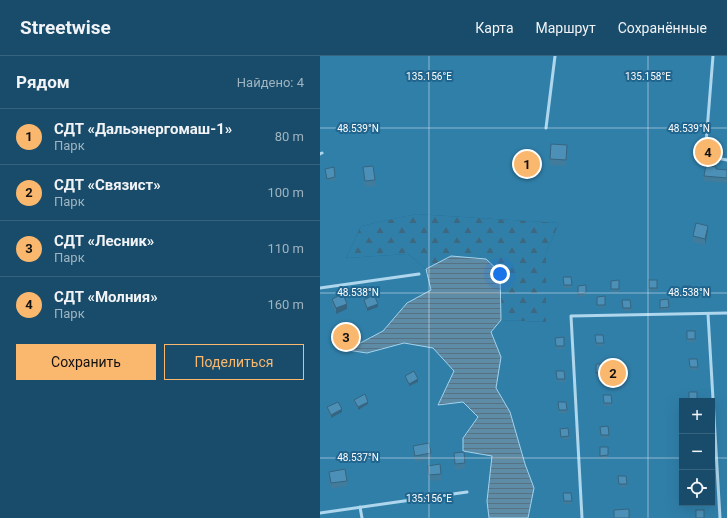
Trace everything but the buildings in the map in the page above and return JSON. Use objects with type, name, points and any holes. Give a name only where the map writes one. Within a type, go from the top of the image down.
[{"type":"lane","points":[[546,128],[555,56]]},
{"type":"lane","points":[[705,156],[713,56]]},
{"type":"lane","points":[[701,155],[727,160]]},
{"type":"lane","points":[[320,288],[418,274]]},
{"type":"lane","points":[[582,518],[571,316],[727,313]]},
{"type":"lane","points":[[708,314],[720,518]]},
{"type":"lane","points":[[320,513],[467,492]]},
{"type":"lane","points":[[360,507],[362,518]]},
{"type":"green space","points":[[320,56],[727,56],[727,518],[528,518],[534,488],[525,464],[510,412],[496,388],[501,357],[491,332],[501,320],[546,322],[546,253],[559,223],[416,214],[361,226],[346,258],[408,254],[426,269],[431,290],[407,303],[383,331],[348,350],[367,353],[404,343],[433,348],[454,371],[438,404],[463,402],[478,417],[463,437],[463,450],[492,456],[487,501],[489,518],[320,518]]},
{"type":"green space","points":[[416,214],[559,223],[546,253],[546,322],[501,320],[500,272],[451,256],[426,269],[408,254],[346,258],[361,226]]},
{"type":"shaded area","points":[[451,256],[486,259],[500,272],[501,320],[491,332],[501,357],[496,388],[510,412],[525,464],[534,488],[528,518],[489,518],[487,501],[492,456],[463,451],[463,438],[478,417],[463,402],[438,405],[454,371],[433,348],[404,343],[367,353],[347,350],[383,331],[407,303],[431,290],[426,269]]},
{"type":"place","name":"СДТ «Молния»","points":[[708,152]]},
{"type":"place","name":"СДТ «Дальэнергомаш-1»","points":[[527,164]]},
{"type":"place","name":"СДТ «Лесник»","points":[[346,337]]},
{"type":"place","name":"СДТ «Связист»","points":[[613,373]]}]
